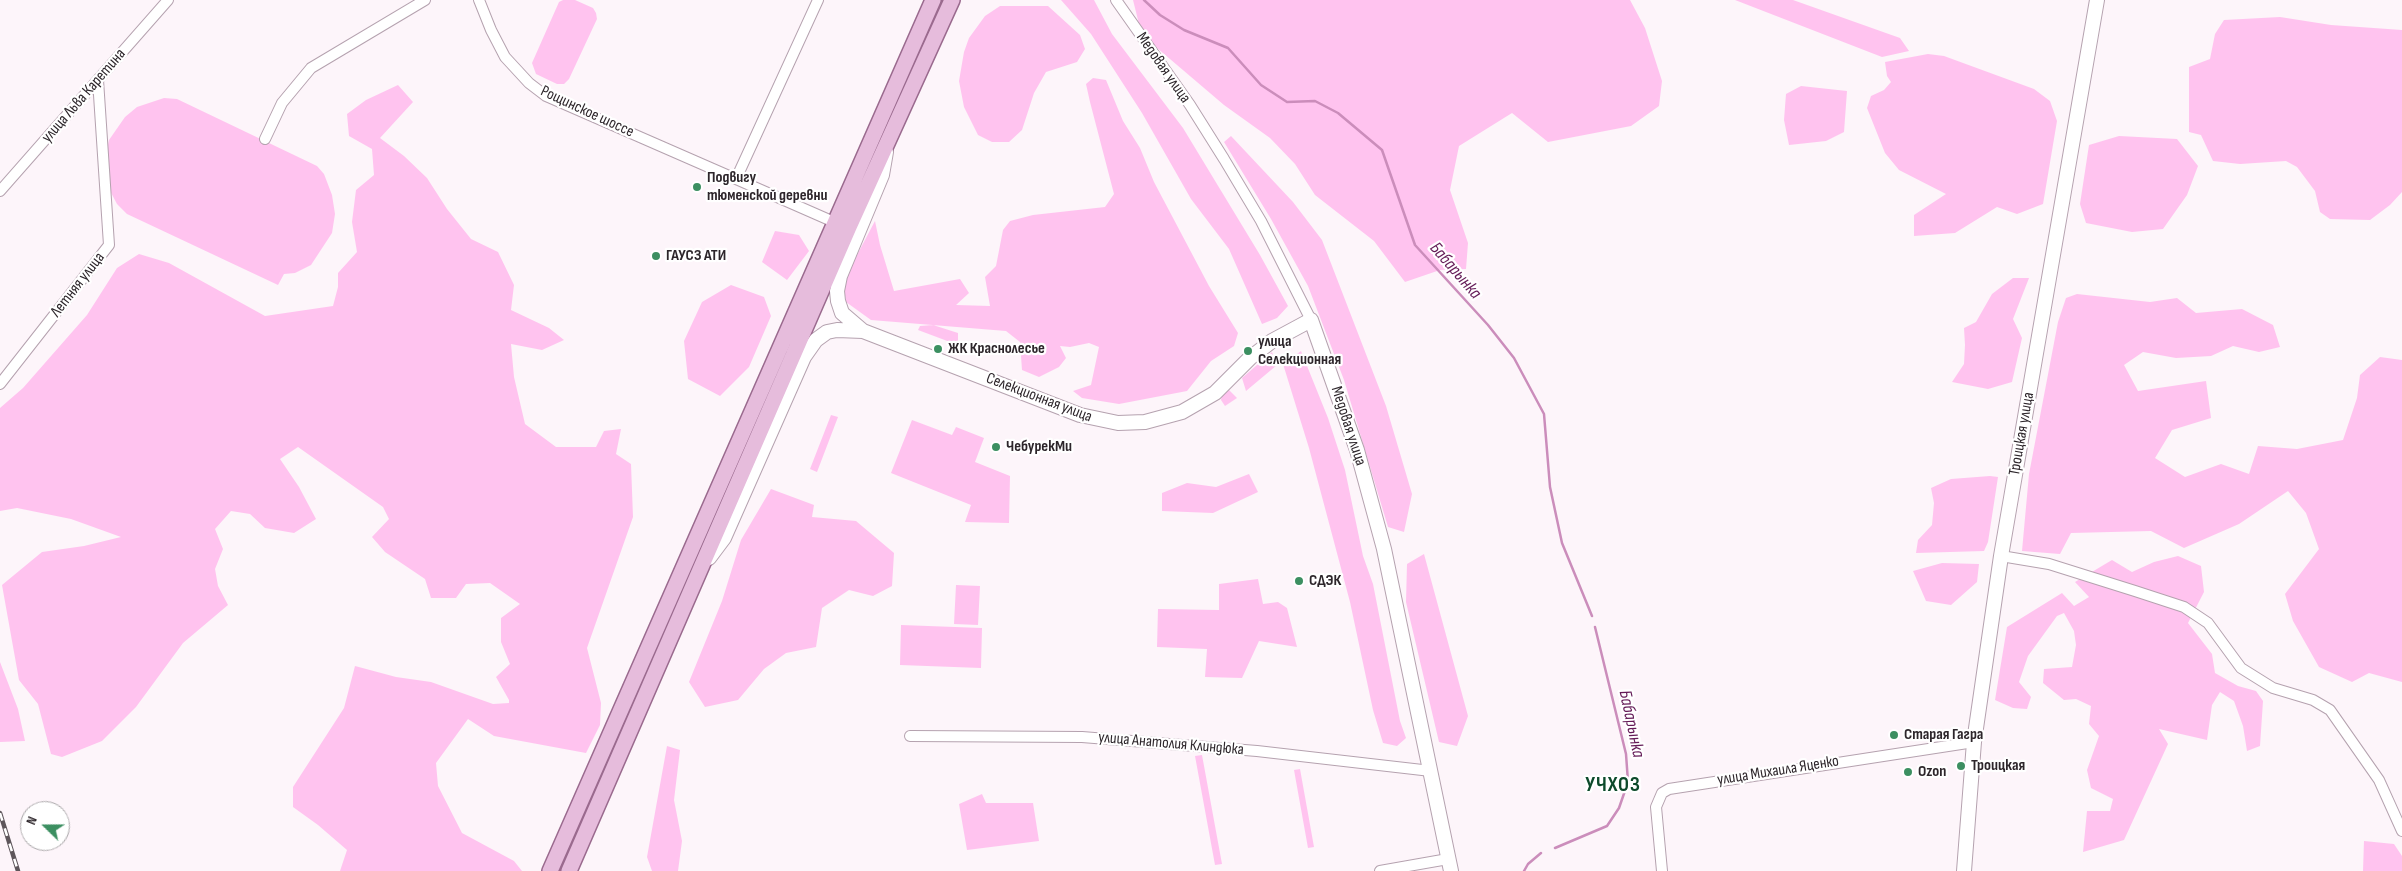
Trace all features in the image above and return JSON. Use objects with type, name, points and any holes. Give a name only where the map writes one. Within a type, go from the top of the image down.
[{"type":"main road","points":[[881,114],[906,41],[925,0]]},
{"type":"main road","points":[[550,871],[881,114],[933,0]]},
{"type":"main road","points":[[569,871],[889,138],[952,0]]},
{"type":"main road","points":[[889,138],[927,68],[949,19],[961,0]]},
{"type":"street","name":"улица Льва Каретина","points":[[0,191],[168,0]]},
{"type":"street","points":[[265,139],[282,103],[311,68],[425,0]]},
{"type":"street","name":"Рощинское шоссе","points":[[479,0],[490,30],[505,57],[529,83],[546,96],[834,222]]},
{"type":"street","points":[[736,179],[818,0]]},
{"type":"street","name":"Медовая улица","points":[[1116,0],[1190,105],[1224,159],[1269,237],[1311,320],[1357,450],[1384,549],[1450,865]]},
{"type":"street","name":"Троицкая улица","points":[[1964,871],[1974,742],[2001,556],[2097,0]]},
{"type":"street","name":"Летняя улица","points":[[0,384],[110,245],[98,80]]},
{"type":"street","points":[[863,331],[842,313],[837,291],[840,276],[882,175],[889,138]]},
{"type":"street","name":"Селекционная улица","points":[[863,331],[1080,415],[1118,423],[1145,422],[1182,412],[1215,394],[1250,358],[1272,341],[1311,320]]},
{"type":"street","points":[[697,575],[724,538],[808,351],[816,340],[826,332],[837,330],[863,331]]},
{"type":"street","points":[[2001,556],[2049,564],[2135,591],[2184,607],[2208,623],[2241,668],[2273,688],[2313,700],[2330,710],[2379,780],[2402,831]]},
{"type":"street","name":"улица Анатолия Клиндюка","points":[[910,736],[1082,737],[1257,751],[1431,771]]},
{"type":"street","name":"улица Михаила Яценко","points":[[1662,871],[1656,808],[1662,793],[1669,789],[1974,742]]},
{"type":"street","points":[[1380,871],[1450,865]]},
{"type":"shaded area","points":[[575,0],[593,8],[597,19],[569,79],[564,84],[557,84],[536,74],[532,63],[559,2]]},
{"type":"shaded area","points":[[1061,0],[1094,0],[1112,34],[1183,128],[1260,255],[1288,306],[1277,318],[1262,324],[1229,249],[1191,199],[1142,113],[1091,34]]},
{"type":"shaded area","points":[[1133,0],[1630,0],[1645,28],[1662,81],[1659,106],[1631,126],[1548,142],[1512,113],[1459,146],[1450,190],[1468,243],[1466,269],[1440,270],[1405,282],[1374,241],[1315,195],[1295,164],[1270,138],[1224,105],[1150,42],[1139,24]]},
{"type":"shaded area","points":[[1735,0],[1793,0],[1900,38],[1909,51],[1882,57]]},
{"type":"shaded area","points":[[1000,6],[1048,6],[1080,35],[1085,49],[1077,62],[1046,72],[1034,93],[1022,130],[1009,142],[992,142],[978,135],[964,107],[959,81],[964,52],[969,38],[985,16]]},
{"type":"shaded area","points":[[2280,17],[2331,25],[2402,30],[2402,192],[2390,205],[2370,220],[2330,219],[2320,212],[2315,191],[2297,167],[2286,161],[2240,164],[2213,161],[2201,135],[2189,132],[2189,67],[2210,59],[2215,34],[2224,20]]},
{"type":"shaded area","points":[[1928,54],[1944,56],[2034,89],[2050,101],[2057,121],[2043,204],[2017,214],[1997,207],[1955,233],[1914,236],[1914,215],[1946,194],[1899,170],[1885,153],[1867,108],[1871,96],[1884,90],[1891,82],[1887,76],[1885,62]]},
{"type":"shaded area","points":[[1093,78],[1106,80],[1123,121],[1140,148],[1154,182],[1209,286],[1238,333],[1234,346],[1211,361],[1187,391],[1119,404],[1082,398],[1073,391],[1091,385],[1099,347],[1089,343],[1070,347],[1060,346],[1066,358],[1059,367],[1039,377],[1022,370],[1020,342],[1006,331],[871,320],[846,302],[844,289],[848,272],[875,221],[894,291],[960,279],[969,293],[956,305],[990,306],[985,277],[996,266],[1003,230],[1010,221],[1033,215],[1105,207],[1114,194],[1086,84]]},
{"type":"shaded area","points":[[398,85],[413,102],[380,138],[404,156],[427,178],[447,209],[471,239],[498,252],[514,285],[511,310],[549,328],[564,340],[542,350],[511,344],[514,377],[525,424],[556,447],[596,447],[604,431],[621,429],[616,454],[631,464],[633,517],[587,648],[601,703],[600,725],[586,753],[494,736],[468,719],[436,763],[438,786],[462,833],[514,861],[522,871],[340,871],[347,850],[293,807],[293,787],[344,708],[355,666],[396,677],[431,682],[493,704],[509,703],[496,677],[510,664],[501,642],[501,618],[520,604],[490,583],[466,584],[456,598],[431,598],[425,579],[385,552],[372,537],[389,519],[383,507],[298,447],[280,459],[299,487],[316,519],[294,533],[265,528],[250,514],[231,511],[215,529],[223,549],[215,569],[218,586],[228,605],[183,643],[136,707],[102,741],[62,757],[51,754],[38,704],[19,680],[2,585],[42,552],[84,546],[121,537],[71,519],[17,508],[0,511],[0,408],[23,388],[87,315],[117,268],[139,254],[169,263],[265,316],[333,306],[338,287],[338,273],[357,252],[352,222],[356,190],[374,175],[372,149],[349,136],[347,114],[366,100]]},
{"type":"shaded area","points":[[1801,86],[1847,91],[1844,132],[1826,141],[1789,145],[1784,120],[1786,94]]},
{"type":"shaded area","points":[[164,98],[177,99],[317,166],[324,174],[332,195],[335,214],[332,233],[311,265],[295,273],[284,274],[278,285],[127,214],[117,204],[108,187],[106,153],[109,140],[125,117],[137,107]]},
{"type":"shaded area","points":[[1231,136],[1293,202],[1322,240],[1386,406],[1412,494],[1404,532],[1388,527],[1344,380],[1308,286],[1271,219],[1224,142]]},
{"type":"shaded area","points":[[2119,136],[2177,139],[2198,166],[2187,195],[2163,229],[2132,232],[2086,223],[2080,204],[2089,145]]},
{"type":"shaded area","points":[[775,231],[799,235],[809,251],[787,280],[762,262]]},
{"type":"shaded area","points":[[2013,278],[2029,278],[2013,319],[2022,338],[2012,382],[1988,389],[1952,382],[1964,364],[1964,328],[1976,322],[1992,294]]},
{"type":"shaded area","points":[[731,285],[764,297],[771,316],[749,367],[720,396],[688,379],[684,341],[702,302]]},
{"type":"shaded area","points":[[2077,294],[2150,302],[2177,298],[2196,313],[2242,309],[2273,325],[2280,347],[2259,352],[2233,346],[2211,356],[2176,358],[2143,352],[2124,365],[2138,391],[2206,381],[2211,418],[2172,430],[2155,458],[2185,477],[2221,464],[2249,474],[2258,446],[2297,449],[2343,440],[2357,398],[2360,375],[2380,357],[2402,360],[2402,682],[2369,673],[2352,682],[2319,667],[2293,621],[2285,594],[2319,549],[2306,513],[2288,491],[2239,524],[2184,548],[2151,531],[2071,533],[2060,554],[2022,551],[2029,474],[2058,322],[2066,298]]},
{"type":"shaded area","points":[[933,325],[958,333],[958,345],[918,330],[920,326]]},
{"type":"shaded area","points":[[1301,351],[1328,418],[1345,470],[1363,556],[1373,584],[1400,721],[1406,738],[1397,746],[1383,743],[1373,710],[1350,602],[1309,448],[1283,364]]},
{"type":"shaded area","points":[[1272,352],[1277,365],[1246,391],[1242,378]]},
{"type":"shaded area","points":[[1229,390],[1237,398],[1225,406],[1221,400],[1222,395]]},
{"type":"shaded area","points":[[831,415],[838,417],[817,472],[810,469]]},
{"type":"shaded area","points":[[912,420],[952,435],[956,427],[984,438],[975,462],[1010,476],[1009,523],[965,522],[971,505],[891,473]]},
{"type":"shaded area","points":[[1249,474],[1258,492],[1213,513],[1162,511],[1162,493],[1187,483],[1216,487]]},
{"type":"shaded area","points":[[1998,477],[1988,542],[1984,551],[1916,553],[1918,540],[1932,525],[1934,503],[1931,488],[1951,479]]},
{"type":"shaded area","points":[[771,489],[814,505],[812,517],[856,521],[894,553],[892,586],[873,596],[849,590],[822,608],[816,647],[786,653],[764,669],[738,700],[705,707],[689,682],[722,601],[741,540]]},
{"type":"shaded area","points":[[1424,554],[1468,716],[1457,746],[1439,742],[1406,602],[1407,564]]},
{"type":"shaded area","points":[[2178,556],[2201,566],[2204,592],[2188,623],[2212,654],[2215,673],[2238,686],[2256,691],[2263,701],[2260,746],[2247,751],[2243,726],[2234,701],[2220,692],[2212,705],[2207,740],[2159,729],[2168,744],[2124,840],[2083,852],[2087,811],[2110,811],[2113,799],[2091,788],[2087,770],[2099,736],[2089,724],[2091,706],[2076,699],[2064,700],[2043,683],[2044,669],[2072,667],[2076,645],[2074,631],[2064,613],[2057,616],[2028,656],[2019,682],[2031,697],[2027,709],[2013,708],[1995,700],[2007,627],[2062,593],[2074,606],[2089,597],[2075,582],[2112,560],[2132,572],[2154,562]]},
{"type":"shaded area","points":[[1942,563],[1979,564],[1977,582],[1951,605],[1926,601],[1913,571]]},
{"type":"shaded area","points":[[1258,579],[1263,604],[1278,602],[1287,608],[1297,647],[1259,641],[1242,678],[1205,677],[1207,649],[1157,647],[1158,609],[1219,610],[1219,584]]},
{"type":"shaded area","points":[[956,585],[980,586],[978,625],[954,624]]},
{"type":"shaded area","points":[[901,625],[982,628],[981,668],[900,665]]},
{"type":"shaded area","points":[[0,662],[18,709],[25,741],[0,742]]},
{"type":"shaded area","points":[[667,746],[680,750],[674,800],[682,841],[678,871],[652,871],[647,857]]},
{"type":"shaded area","points":[[1202,755],[1222,864],[1215,865],[1195,756]]},
{"type":"shaded area","points":[[1300,769],[1314,847],[1308,848],[1294,770]]},
{"type":"shaded area","points":[[982,794],[986,803],[1033,803],[1039,841],[967,850],[959,804]]},
{"type":"shaded area","points":[[2364,841],[2394,844],[2402,856],[2402,871],[2363,871]]},
{"type":"waterway","name":"Бабарынка","points":[[1144,0],[1160,15],[1184,30],[1228,48],[1261,85],[1287,102],[1315,101],[1338,113],[1382,150],[1415,245],[1488,325],[1514,358],[1544,414],[1550,487],[1562,543],[1592,616]]},
{"type":"waterway","name":"Бабарынка","points":[[1555,848],[1607,826],[1619,808],[1628,782],[1626,754],[1595,627]]},
{"type":"waterway","name":"Бабарынка","points":[[1524,871],[1528,864],[1541,853]]},
{"type":"railway","points":[[0,813],[18,871]]},
{"type":"place","name":"Подвигу тюменской деревни","points":[[697,187]]},
{"type":"place","name":"ГАУСЗ АТИ","points":[[656,256]]},
{"type":"place","name":"ЖК Краснолесье","points":[[938,349]]},
{"type":"place","name":"улица Селекционная","points":[[1248,351]]},
{"type":"place","name":"ЧебурекМи","points":[[996,447]]},
{"type":"place","name":"СДЭК","points":[[1299,581]]},
{"type":"place","name":"Старая Гагра","points":[[1894,735]]},
{"type":"place","name":"Троицкая","points":[[1961,766]]},
{"type":"place","name":"Ozon","points":[[1908,772]]},
{"type":"district","name":"УЧХОЗ","points":[[1613,786]]}]
